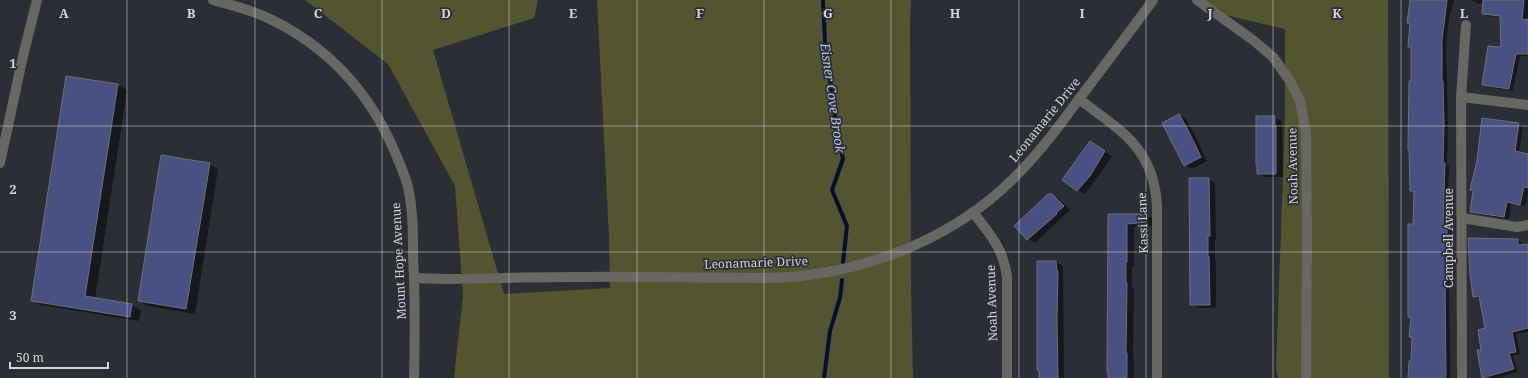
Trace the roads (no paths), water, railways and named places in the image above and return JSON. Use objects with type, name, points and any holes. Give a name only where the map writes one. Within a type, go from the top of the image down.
[{"type":"street","points":[[0,163],[37,0]]},
{"type":"street","name":"Mount Hope Avenue","points":[[213,0],[241,7],[270,18],[304,38],[338,67],[355,84],[373,108],[389,138],[400,163],[408,187],[412,225],[415,311],[414,378]]},
{"type":"street","name":"Leonamarie Drive","points":[[414,278],[716,278],[801,276],[848,268],[886,257],[934,236],[973,212],[995,196],[1023,169],[1050,138],[1154,0]]},
{"type":"street","name":"Noah Avenue","points":[[1197,0],[1253,40],[1273,57],[1290,81],[1300,101],[1306,133],[1308,236],[1306,378]]},
{"type":"street","name":"Campbell Avenue","points":[[1462,378],[1461,97],[1466,25]]},
{"type":"street","points":[[1461,97],[1528,105]]},
{"type":"street","name":"Kassi Lane","points":[[1079,99],[1116,127],[1129,139],[1142,154],[1151,172],[1155,185],[1157,206],[1157,378]]},
{"type":"street","name":"Noah Avenue","points":[[973,212],[996,243],[1004,261],[1007,277],[1007,378]]},
{"type":"street","points":[[1462,218],[1517,227],[1528,225]]},
{"type":"waterway","name":"Eisner Cove Brook","points":[[823,0],[825,42],[837,131],[843,159],[832,190],[847,226],[843,262]]},
{"type":"waterway","name":"Eisner Cove Brook","points":[[824,378],[830,331],[840,298],[842,280]]}]
